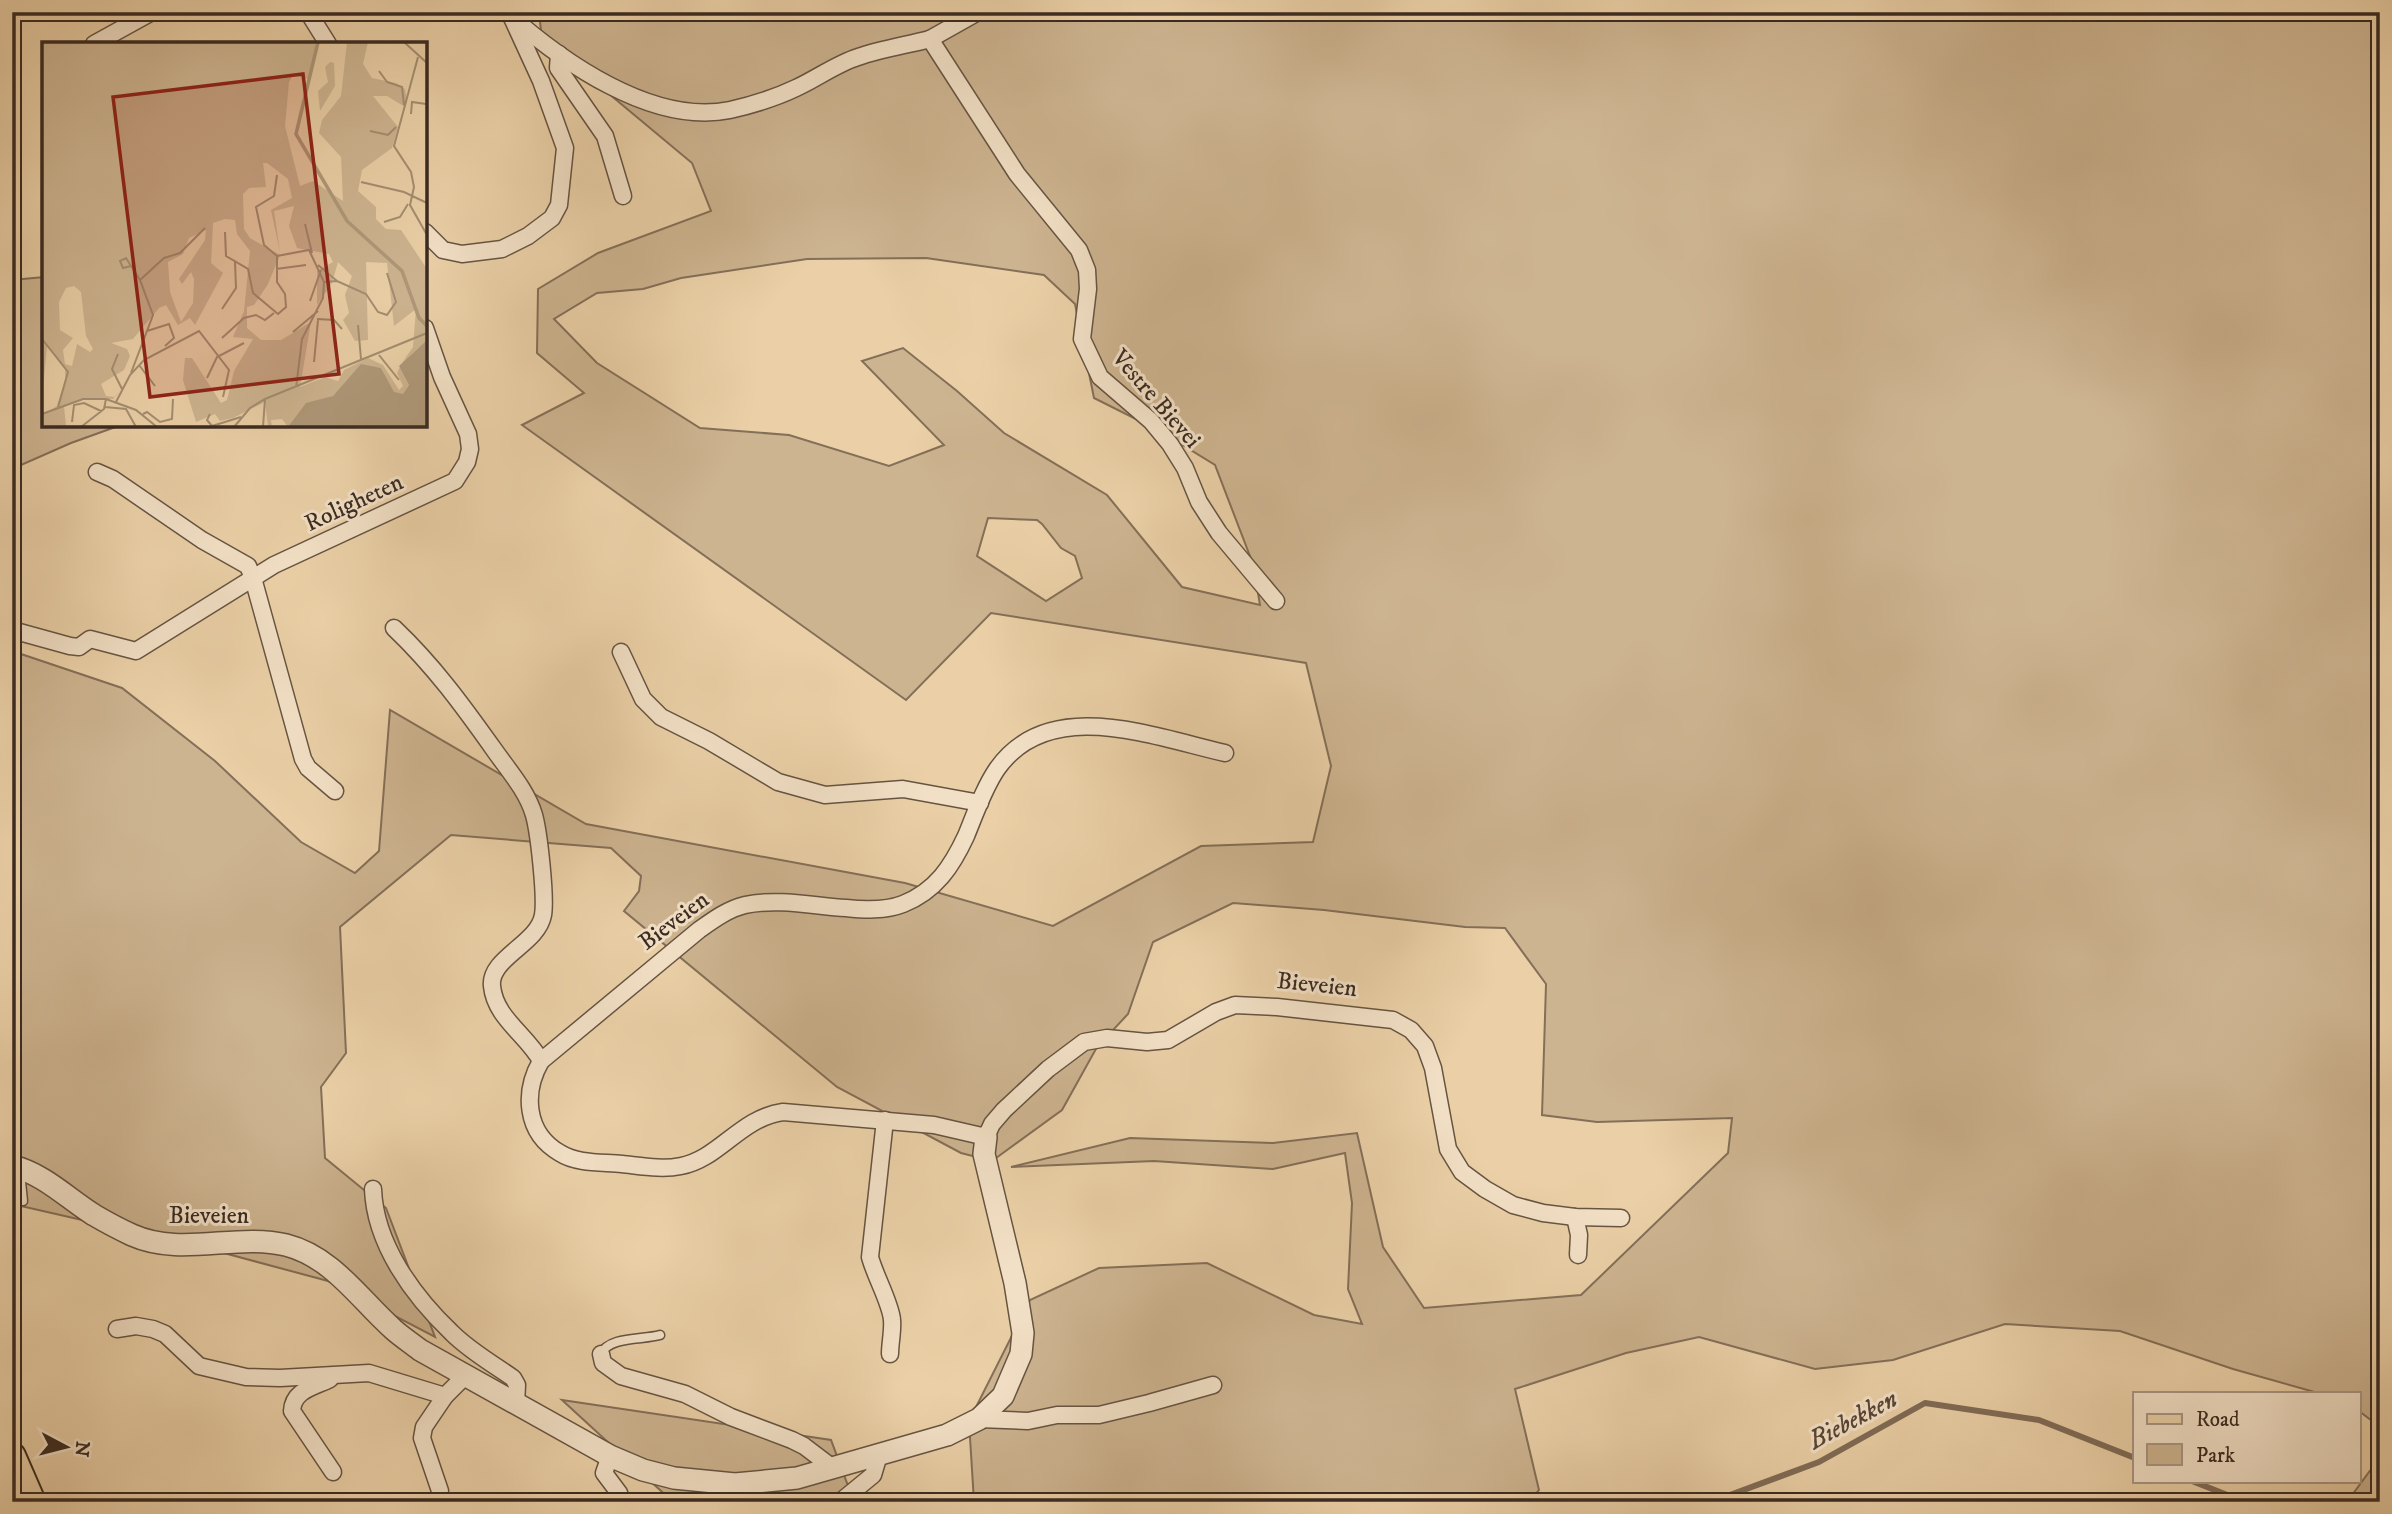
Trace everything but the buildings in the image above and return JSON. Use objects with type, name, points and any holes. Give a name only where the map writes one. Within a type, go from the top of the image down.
[{"type":"main road","points":[[12,1456],[32,1502]]},
{"type":"street","points":[[98,42],[152,12]]},
{"type":"street","points":[[308,12],[327,42]]},
{"type":"street","points":[[509,15],[559,54],[592,75],[643,101],[696,113],[726,111],[793,90],[856,57],[930,39],[978,12]]},
{"type":"street","points":[[427,234],[443,250],[462,254],[502,249],[528,236],[552,218],[559,205],[565,148],[541,81],[509,15]]},
{"type":"street","name":"Vestre Bievei","points":[[930,39],[1017,174],[1079,250],[1087,270],[1088,289],[1082,339],[1101,377],[1151,421],[1170,444],[1185,468],[1199,502],[1219,533],[1276,601]]},
{"type":"street","points":[[559,54],[558,68],[604,136],[623,196]]},
{"type":"street","name":"Roligheten","points":[[12,630],[79,647],[90,639],[136,651],[274,565],[455,481],[467,462],[470,449],[468,434],[442,377],[427,334]]},
{"type":"street","points":[[97,472],[113,479],[202,540],[248,566],[303,760],[308,768],[335,791]]},
{"type":"street","points":[[394,628],[448,685],[524,792],[534,815],[543,893],[543,917],[537,930],[500,965],[491,984],[496,1003],[541,1061],[530,1087],[529,1108],[535,1128],[545,1142],[561,1154],[580,1160],[660,1168],[682,1166],[702,1159],[750,1123],[767,1114],[783,1112],[934,1125],[986,1137]]},
{"type":"street","points":[[621,652],[643,699],[661,718],[709,741],[778,782],[825,795],[903,789],[981,803]]},
{"type":"street","name":"Bieveien","points":[[541,1061],[699,930],[721,915],[745,905],[770,903],[875,910],[901,905],[914,899],[936,883],[953,863],[997,769],[1013,751],[1034,736],[1071,726],[1110,727],[1224,753]]},
{"type":"street","name":"Bieveien","points":[[16,1167],[46,1180],[95,1216],[134,1236],[177,1245],[268,1242],[306,1252],[338,1275],[419,1350],[465,1376],[610,1456],[643,1470],[736,1493],[947,1434],[979,1419],[1003,1396],[1021,1354],[1023,1333],[1015,1283],[984,1154],[986,1137],[992,1124],[1004,1110],[1048,1069],[1084,1042],[1107,1038],[1147,1042],[1168,1040],[1216,1012],[1235,1006],[1277,1007],[1393,1020],[1411,1030],[1425,1046],[1433,1068],[1448,1149],[1462,1172],[1513,1205],[1543,1213],[1575,1217],[1621,1218]]},
{"type":"street","points":[[885,1120],[870,1257],[874,1276],[892,1321],[890,1354]]},
{"type":"street","points":[[373,1189],[380,1234],[415,1292],[452,1334],[513,1378],[517,1385],[516,1404]]},
{"type":"street","points":[[1575,1217],[1579,1235],[1578,1255]]},
{"type":"street","points":[[117,1329],[136,1326],[153,1329],[165,1334],[199,1366],[246,1377],[280,1378],[369,1373],[445,1396]]},
{"type":"street","points":[[600,1354],[603,1363],[621,1376],[685,1394],[732,1417],[792,1440],[833,1468]]},
{"type":"street","points":[[333,1472],[292,1411],[292,1402],[296,1396],[335,1376]]},
{"type":"street","points":[[438,1502],[440,1491],[422,1438],[424,1427],[445,1396],[465,1376]]},
{"type":"street","name":"Bieveien","points":[[979,1419],[1028,1421],[1057,1415],[1099,1415],[1213,1385]]},
{"type":"street","points":[[840,1502],[873,1475],[879,1455]]},
{"type":"street","points":[[610,1456],[604,1473],[619,1493],[622,1502]]},
{"type":"lane","points":[[16,1167],[23,1200]]},
{"type":"lane","points":[[600,1354],[610,1344],[660,1335]]},
{"type":"green space","points":[[539,12],[2380,12],[2380,1427],[2360,1412],[2360,1392],[2314,1392],[2233,1369],[2120,1331],[2005,1324],[1893,1360],[1815,1369],[1699,1337],[1626,1353],[1515,1389],[1539,1490],[1529,1502],[974,1502],[969,1421],[1030,1300],[1099,1268],[1207,1263],[1314,1315],[1362,1324],[1348,1289],[1352,1203],[1345,1153],[1273,1169],[1154,1161],[1011,1167],[1130,1138],[1273,1143],[1357,1133],[1383,1247],[1424,1308],[1581,1295],[1728,1153],[1732,1118],[1597,1122],[1542,1115],[1546,984],[1505,928],[1465,927],[1324,910],[1233,903],[1153,942],[1128,1014],[1097,1047],[1062,1110],[992,1161],[961,1153],[837,1087],[624,911],[639,891],[641,876],[611,848],[451,835],[340,927],[346,1053],[321,1087],[325,1158],[386,1208],[435,1337],[328,1281],[209,1249],[12,1204],[12,651],[122,688],[215,761],[301,842],[355,873],[379,851],[390,710],[586,824],[905,883],[1053,926],[1201,846],[1313,842],[1331,766],[1306,663],[991,613],[906,700],[522,425],[584,393],[537,353],[538,289],[598,253],[711,211],[692,163],[602,88],[541,31]],"holes":[[[926,258],[1044,275],[1075,304],[1094,398],[1158,430],[1215,465],[1253,564],[1260,605],[1182,587],[1107,495],[1004,433],[903,348],[862,361],[944,445],[889,466],[789,435],[700,428],[597,363],[554,319],[597,293],[643,289],[681,278],[807,259]],[[988,518],[1037,520],[1061,548],[1075,556],[1082,578],[1046,601],[977,556]]]},
{"type":"green space","points":[[42,277],[42,427],[115,427],[12,469],[12,280]]},
{"type":"green space","points":[[562,1400],[831,1440],[854,1502],[673,1502]]},
{"type":"green space","points":[[2380,1457],[2380,1502],[2347,1502]]},
{"type":"waterway","name":"Biebekken","points":[[1711,1502],[1819,1462],[1925,1403],[2039,1420],[2133,1457]]},
{"type":"waterway","name":"Biebekken","points":[[2195,1482],[2245,1502]]}]
